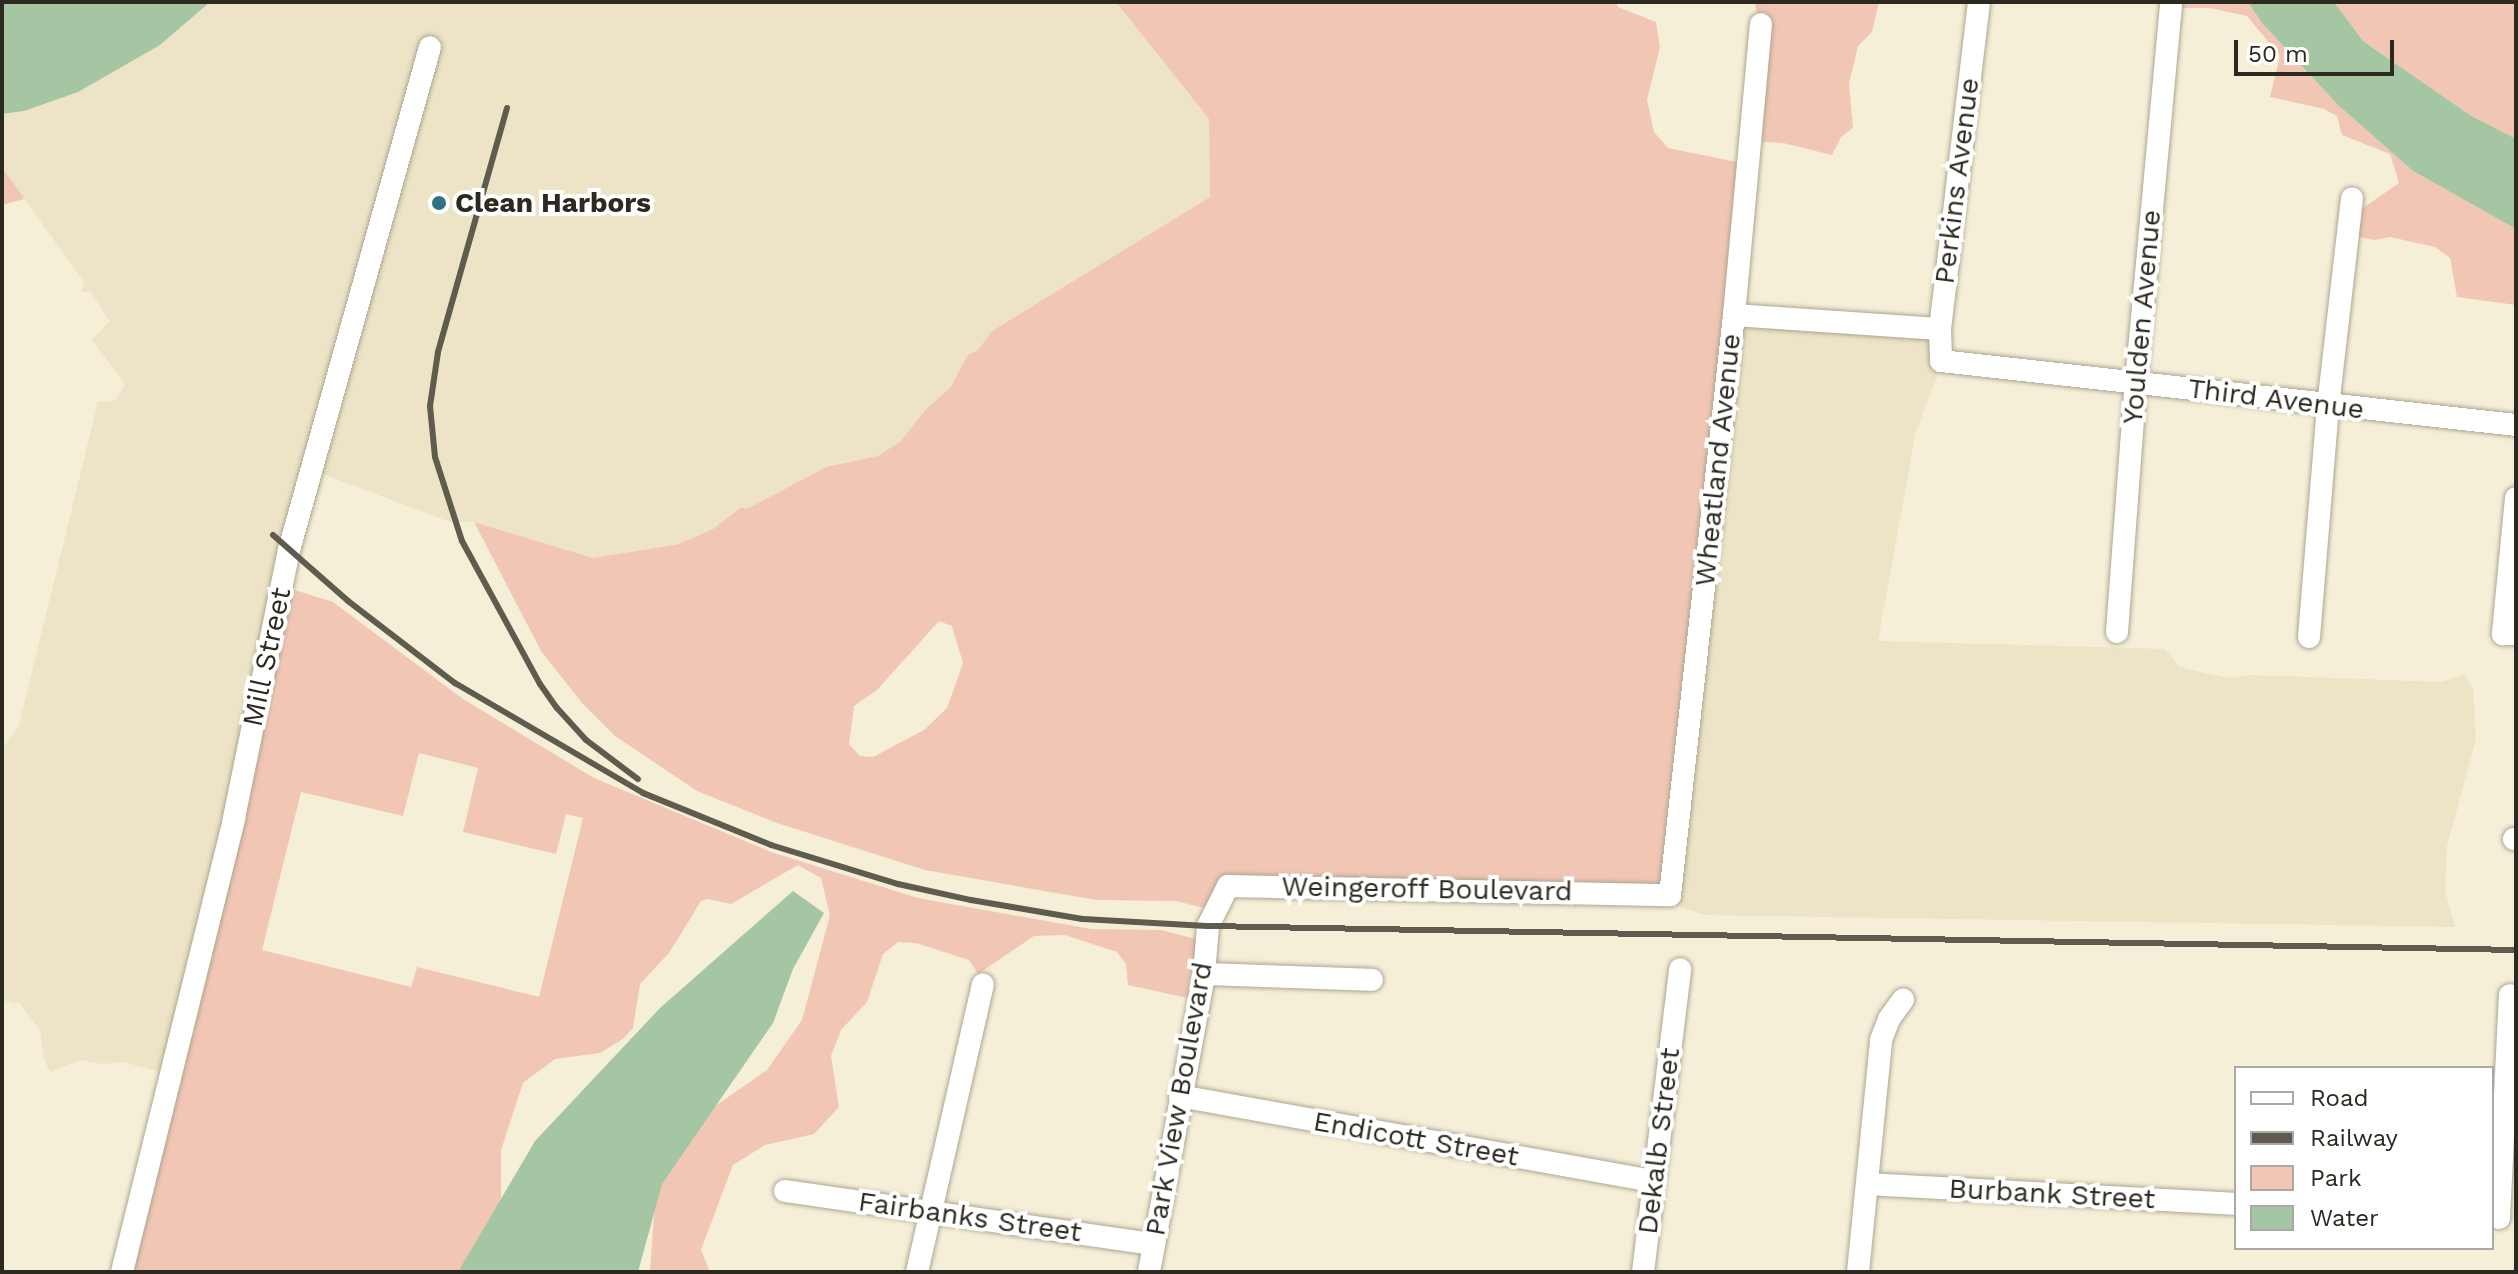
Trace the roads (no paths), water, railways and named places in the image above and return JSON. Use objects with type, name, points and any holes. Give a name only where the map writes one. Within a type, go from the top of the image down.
[{"type":"street","name":"Perkins Avenue","points":[[1941,361],[1940,329],[1979,2]]},
{"type":"street","name":"Youlden Avenue","points":[[2117,632],[2136,382],[2171,2]]},
{"type":"street","name":"Wheatland Avenue","points":[[1670,895],[1734,315],[1761,24]]},
{"type":"street","name":"Mill Street","points":[[122,1272],[234,818],[289,550],[430,47]]},
{"type":"street","points":[[2309,637],[2328,406],[2352,198]]},
{"type":"street","points":[[1734,315],[1940,329]]},
{"type":"street","name":"Third Avenue","points":[[1941,361],[2516,425]]},
{"type":"street","points":[[2510,634],[2516,498]]},
{"type":"street","name":"Weingeroff Boulevard","points":[[1208,926],[1228,886],[1242,885],[1670,895]]},
{"type":"street","name":"Park View Boulevard","points":[[1149,1272],[1204,974],[1208,926]]},
{"type":"street","name":"Dekalb Street","points":[[1643,1272],[1680,969]]},
{"type":"street","points":[[1204,974],[1372,980]]},
{"type":"street","points":[[917,1272],[983,984]]},
{"type":"street","points":[[2502,1218],[2510,995]]},
{"type":"street","points":[[1858,1272],[1881,1040],[1889,1019],[1903,1000]]},
{"type":"street","name":"Endicott Street","points":[[1180,1096],[1653,1181]]},
{"type":"street","name":"Burbank Street","points":[[1868,1184],[2234,1204]]},
{"type":"street","name":"Fairbanks Street","points":[[785,1191],[929,1209],[1154,1244]]},
{"type":"water","points":[[2,2],[210,2],[160,45],[78,92],[24,111],[2,114]]},
{"type":"water","points":[[2248,2],[2334,2],[2363,41],[2470,115],[2516,139],[2516,229],[2413,171],[2338,105],[2262,23]]},
{"type":"water","points":[[793,891],[824,913],[793,969],[773,1023],[662,1184],[638,1272],[458,1272],[535,1141],[660,1008]]},
{"type":"railway","points":[[507,108],[438,352],[430,406],[435,457],[462,541],[540,684],[586,740],[638,779]]},
{"type":"railway","points":[[273,535],[348,601],[455,683],[643,793],[771,845],[898,884],[971,900],[1082,919],[1208,926],[2516,950]]},
{"type":"place","name":"Clean Harbors","points":[[439,203]]}]
